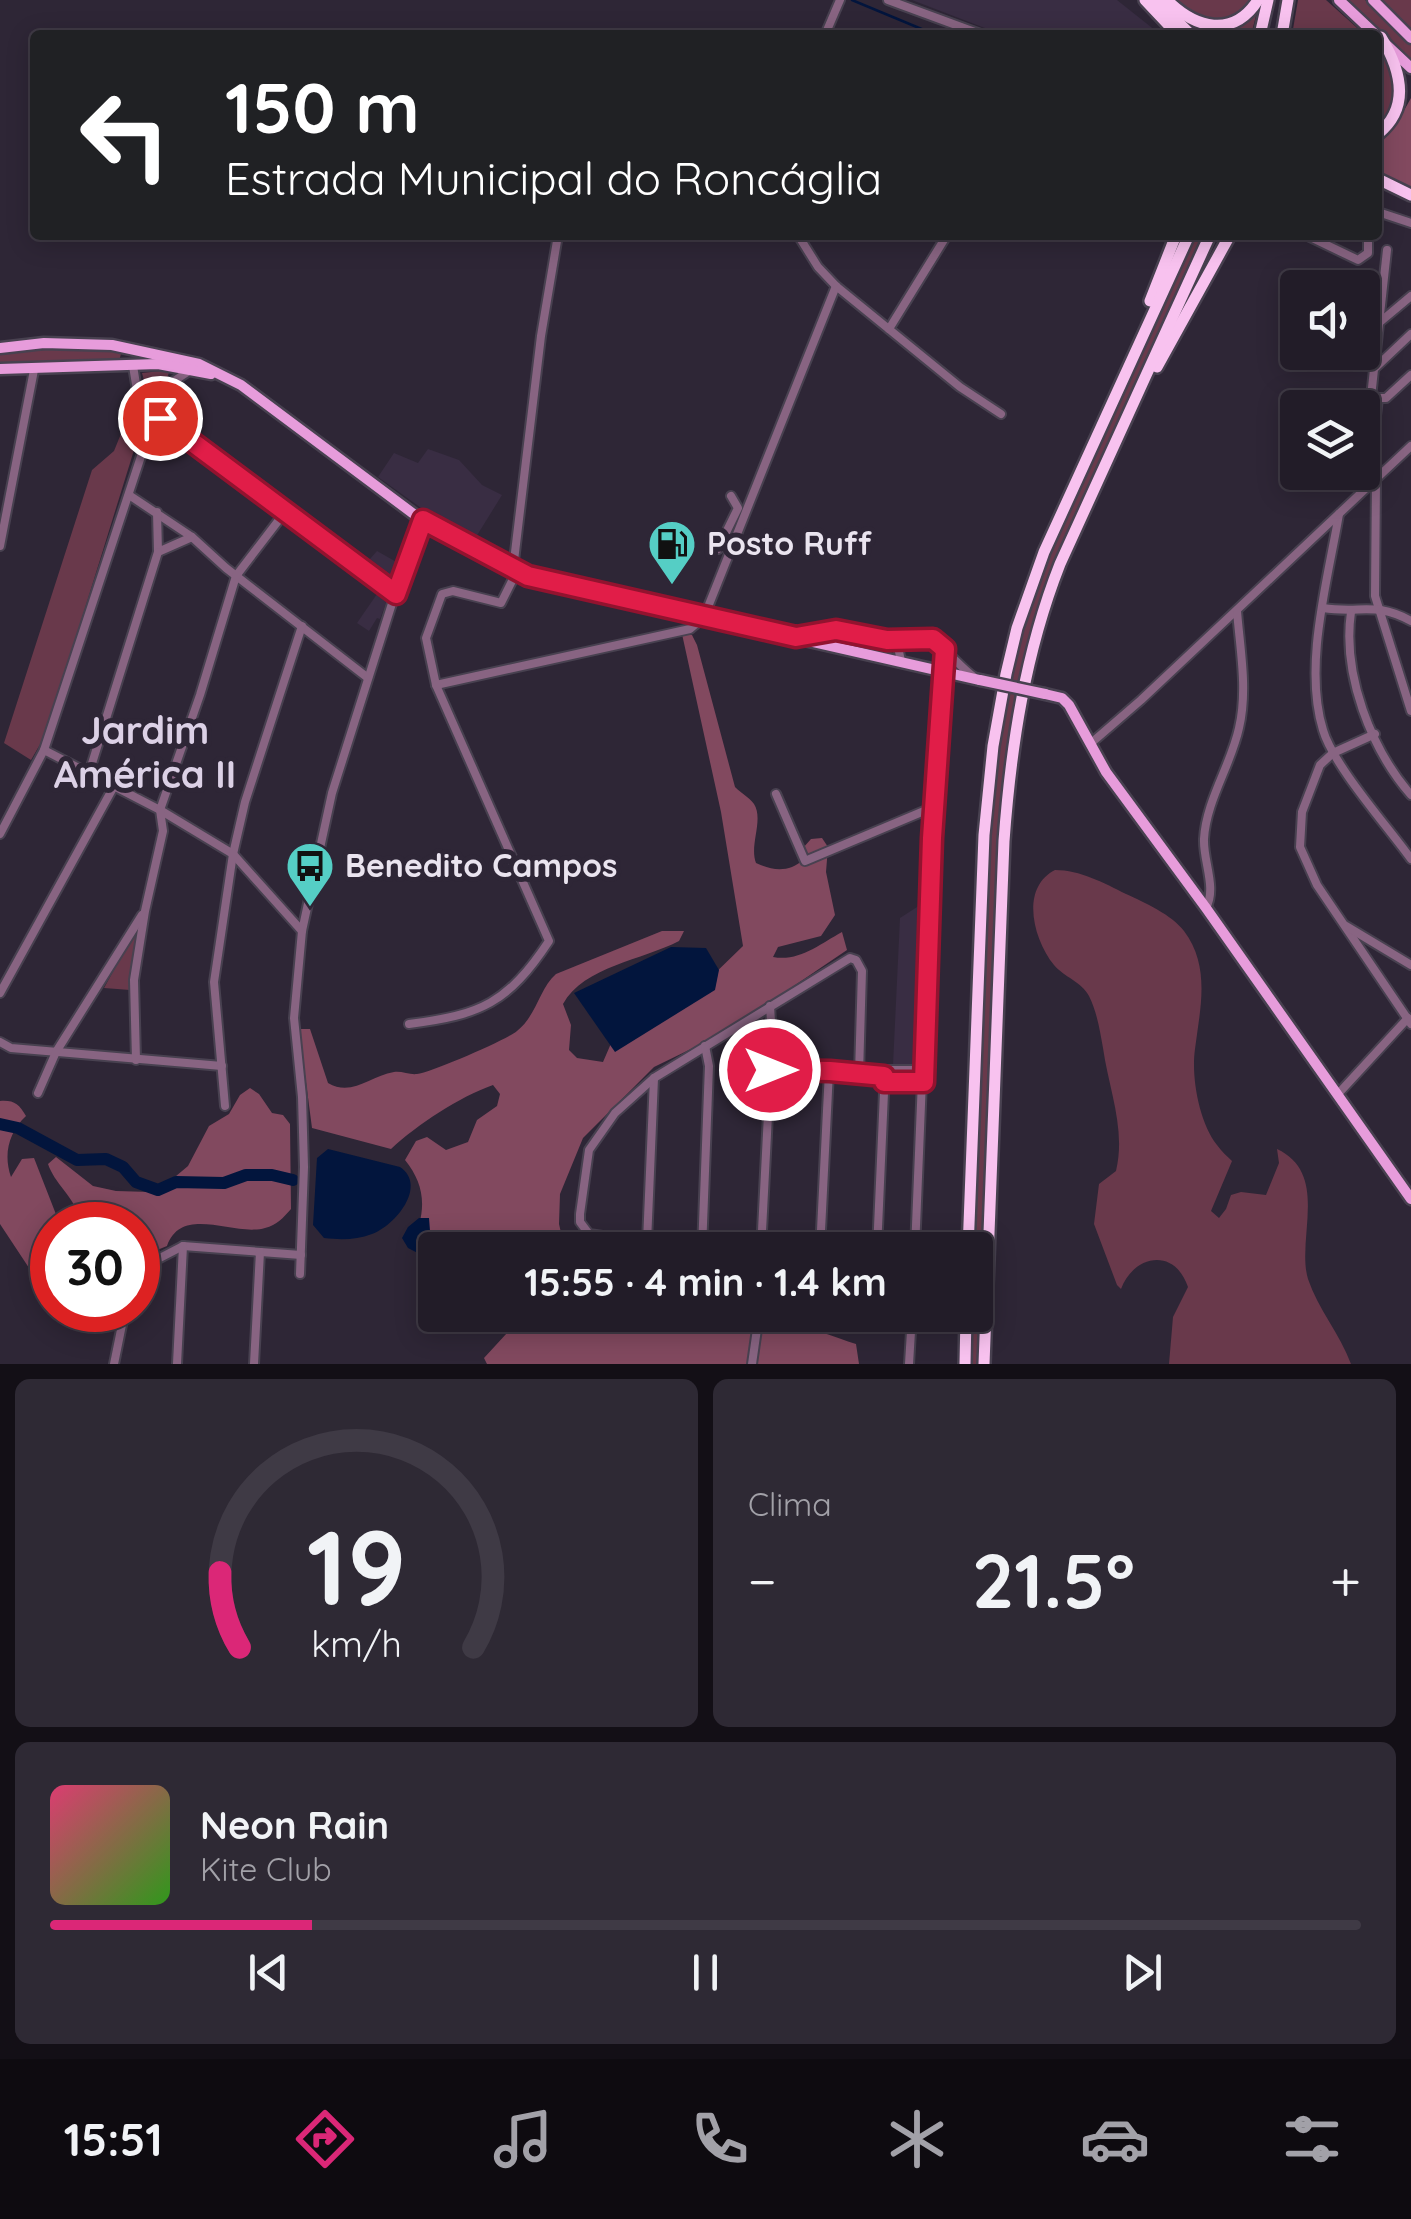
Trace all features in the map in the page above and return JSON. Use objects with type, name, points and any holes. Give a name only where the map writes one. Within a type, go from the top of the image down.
[{"type":"highway","points":[[1145,0],[1173,30]]},
{"type":"highway","points":[[1156,0],[1186,30]]},
{"type":"highway","points":[[1167,0],[1190,20],[1209,26],[1236,20],[1258,0]]},
{"type":"highway","points":[[1261,30],[1268,0]]},
{"type":"highway","points":[[1286,30],[1289,0]]},
{"type":"highway","points":[[1382,40],[1404,74],[1406,93],[1392,123],[1382,131]]},
{"type":"highway","points":[[1382,181],[1411,195]]},
{"type":"highway","points":[[969,1232],[984,835],[999,708],[1017,628],[1034,578],[1174,240]]},
{"type":"highway","points":[[1095,435],[1187,240]]},
{"type":"highway","points":[[984,1364],[1004,841],[1024,681],[1060,564],[1208,240]]},
{"type":"highway","points":[[1115,440],[1227,240]]},
{"type":"highway","points":[[965,1364],[966,1332]]},
{"type":"main road","points":[[1339,0],[1372,30]]},
{"type":"main road","points":[[1373,0],[1411,38]]},
{"type":"main road","points":[[1382,39],[1411,68]]},
{"type":"main road","points":[[3,348],[44,343],[98,344],[149,350],[207,367],[272,407],[423,520],[515,570],[1062,698],[1070,705],[1106,772],[1411,1199]]},
{"type":"main road","points":[[98,344],[121,354],[118,367]]},
{"type":"main road","points":[[133,366],[135,354],[149,350]]},
{"type":"main road","points":[[166,354],[173,366]]},
{"type":"main road","points":[[0,369],[173,366],[227,378]]},
{"type":"street","points":[[828,30],[840,0]]},
{"type":"street","points":[[888,0],[969,30]]},
{"type":"street","points":[[1382,213],[1411,224]]},
{"type":"street","points":[[409,1024],[456,1018],[480,1010],[502,996],[531,968],[549,941],[436,685],[426,638],[442,594],[453,591],[501,603],[515,570],[536,374],[557,240]]},
{"type":"street","points":[[801,240],[836,286],[960,388],[1001,414]]},
{"type":"street","points":[[889,329],[944,240]]},
{"type":"street","points":[[1316,240],[1358,260],[1368,253],[1368,240]]},
{"type":"street","points":[[1380,312],[1386,250]]},
{"type":"street","points":[[436,685],[690,629],[704,617],[836,286]]},
{"type":"street","points":[[1380,321],[1411,296]]},
{"type":"street","points":[[1380,362],[1411,334]]},
{"type":"street","points":[[133,366],[139,402],[155,416],[396,594]]},
{"type":"street","points":[[173,366],[174,381]]},
{"type":"street","points":[[0,546],[34,370]]},
{"type":"street","points":[[0,834],[44,750],[155,416],[174,381],[190,370]]},
{"type":"street","points":[[1380,398],[1386,398],[1411,375]]},
{"type":"street","points":[[1380,474],[1411,446]]},
{"type":"street","points":[[1090,744],[1364,490]]},
{"type":"street","points":[[1376,490],[1373,579],[1377,607],[1411,710]]},
{"type":"street","points":[[129,495],[192,537],[368,678]]},
{"type":"street","points":[[718,549],[738,508],[731,496]]},
{"type":"street","points":[[89,773],[158,552],[157,512]]},
{"type":"street","points":[[136,1060],[134,980],[144,911],[163,831],[160,810],[236,576],[285,512]]},
{"type":"street","points":[[1339,514],[1323,608],[1316,695],[1323,731],[1334,753],[1411,859]]},
{"type":"street","points":[[300,1274],[304,1167],[294,1018],[302,931],[327,812],[423,520]]},
{"type":"street","points":[[158,552],[192,537]]},
{"type":"street","points":[[1323,608],[1351,612],[1377,607],[1411,621]]},
{"type":"street","points":[[1206,908],[1212,894],[1205,863],[1206,826],[1234,748],[1242,712],[1237,611]]},
{"type":"street","points":[[1351,612],[1348,643],[1352,672],[1374,734],[1392,771],[1411,795]]},
{"type":"street","points":[[225,1106],[214,982],[233,854],[302,626]]},
{"type":"street","points":[[796,637],[836,630],[887,640],[933,639],[959,666],[979,679]]},
{"type":"street","points":[[902,661],[898,647],[906,639]]},
{"type":"street","points":[[928,666],[940,661],[945,649]]},
{"type":"street","points":[[916,1232],[945,649]]},
{"type":"street","points":[[1338,1094],[1410,1019],[1309,873],[1300,846],[1302,812],[1320,765],[1334,753],[1374,734]]},
{"type":"street","points":[[44,750],[160,810],[233,854],[302,931]]},
{"type":"street","points":[[0,993],[114,788]]},
{"type":"street","points":[[776,794],[805,861],[936,806]]},
{"type":"street","points":[[38,1093],[56,1052],[144,911]]},
{"type":"street","points":[[1342,924],[1411,965]]},
{"type":"street","points":[[1358,947],[1372,940]]},
{"type":"street","points":[[587,1232],[580,1214],[592,1142],[633,1095],[654,1078],[846,959],[856,960],[862,970],[859,1074]]},
{"type":"street","points":[[763,1232],[770,1006]]},
{"type":"street","points":[[0,1042],[11,1048],[222,1066]]},
{"type":"street","points":[[700,1232],[710,1066],[705,1046]]},
{"type":"street","points":[[770,1070],[830,1071],[924,1082]]},
{"type":"street","points":[[884,1076],[924,1070]]},
{"type":"street","points":[[821,1232],[830,1071]]},
{"type":"street","points":[[878,1232],[884,1076]]},
{"type":"street","points":[[647,1232],[654,1078]]},
{"type":"street","points":[[160,1258],[183,1246],[301,1256]]},
{"type":"street","points":[[176,1364],[183,1246]]},
{"type":"street","points":[[254,1364],[260,1252]]},
{"type":"street","points":[[114,1364],[120,1332]]},
{"type":"street","points":[[752,1364],[757,1332]]},
{"type":"street","points":[[909,1364],[911,1332]]},
{"type":"shaded area","points":[[912,0],[1117,0],[1155,30],[990,30]]},
{"type":"shaded area","points":[[1174,0],[1254,0],[1233,15],[1214,20],[1196,15]]},
{"type":"shaded area","points":[[1298,0],[1326,0],[1359,30],[1293,30]]},
{"type":"shaded area","points":[[1347,0],[1365,0],[1411,44],[1411,62],[1382,30]]},
{"type":"shaded area","points":[[1382,0],[1411,0],[1411,28]]},
{"type":"shaded area","points":[[1259,4],[1252,30],[1192,30],[1186,23],[1214,29]]},
{"type":"shaded area","points":[[1382,52],[1394,65],[1402,90],[1382,124]]},
{"type":"shaded area","points":[[1411,98],[1411,189],[1382,174],[1382,134],[1397,123]]},
{"type":"shaded area","points":[[1192,240],[1204,240],[1071,528],[1012,726],[986,1232],[973,1232],[993,786],[1018,639],[1046,557]]},
{"type":"shaded area","points":[[101,346],[121,354],[119,361],[0,363],[3,353]]},
{"type":"shaded area","points":[[170,370],[158,402],[150,402],[142,373]]},
{"type":"shaded area","points":[[133,404],[139,434],[46,734],[31,760],[4,743],[92,470],[114,451]]},
{"type":"shaded area","points":[[428,449],[459,460],[482,485],[502,495],[476,537],[424,510],[378,477],[394,453],[418,463]]},
{"type":"shaded area","points":[[377,551],[400,564],[389,583],[363,567]]},
{"type":"shaded area","points":[[377,594],[387,600],[380,619],[369,631],[357,623]]},
{"type":"shaded area","points":[[682,634],[692,635],[697,645],[735,787],[757,810],[756,863],[787,869],[804,859],[803,848],[811,839],[822,838],[828,847],[826,872],[835,915],[821,936],[778,947],[773,957],[792,957],[842,932],[847,950],[726,1032],[654,1067],[583,1138],[560,1194],[561,1232],[424,1232],[419,1225],[421,1191],[405,1160],[416,1141],[427,1137],[446,1150],[468,1142],[477,1120],[497,1106],[500,1094],[493,1085],[426,1121],[391,1149],[312,1128],[299,1029],[310,1029],[328,1083],[337,1087],[353,1087],[394,1072],[425,1072],[517,1031],[556,974],[662,931],[684,931],[679,941],[665,948],[599,972],[573,991],[563,1004],[571,1025],[569,1050],[577,1058],[603,1062],[619,1025],[708,980],[743,946],[721,812]]},
{"type":"shaded area","points":[[1055,870],[1092,878],[1165,914],[1184,931],[1201,974],[1195,1086],[1205,1124],[1232,1161],[1211,1211],[1219,1218],[1231,1195],[1241,1192],[1266,1195],[1279,1163],[1277,1149],[1293,1160],[1303,1174],[1307,1191],[1308,1279],[1351,1364],[1169,1364],[1173,1317],[1188,1287],[1182,1274],[1173,1265],[1154,1260],[1135,1269],[1121,1289],[1117,1285],[1094,1224],[1099,1184],[1116,1171],[1119,1155],[1116,1110],[1098,1022],[1086,991],[1058,969],[1040,942],[1036,928],[1037,889]]},
{"type":"shaded area","points":[[928,900],[920,1066],[893,1065],[900,918]]},
{"type":"shaded area","points":[[137,935],[130,990],[104,988],[132,937]]},
{"type":"shaded area","points":[[250,1088],[272,1113],[283,1115],[290,1124],[291,1209],[269,1227],[253,1230],[196,1224],[184,1227],[160,1249],[160,1202],[72,1202],[48,1164],[56,1157],[93,1186],[150,1192],[163,1187],[188,1166],[209,1126],[229,1114],[240,1095]]},
{"type":"shaded area","points":[[0,1101],[16,1104],[26,1116],[9,1144],[11,1177],[22,1159],[34,1158],[51,1202],[30,1202],[30,1269],[0,1224]]},
{"type":"shaded area","points":[[820,1332],[856,1344],[859,1364],[487,1364],[484,1358],[507,1333]]},
{"type":"shaded area","points":[[971,1332],[981,1332],[979,1364],[970,1364]]},
{"type":"water","points":[[671,947],[706,948],[719,970],[715,990],[615,1052],[574,993]]},
{"type":"water","points":[[328,1149],[400,1167],[408,1175],[410,1194],[405,1205],[381,1230],[360,1237],[330,1239],[324,1238],[313,1225],[317,1158]]},
{"type":"water","points":[[419,1218],[429,1218],[431,1232],[418,1232],[418,1253],[408,1248],[402,1238]]},
{"type":"waterway","points":[[852,0],[924,30]]},
{"type":"waterway","points":[[0,1124],[18,1128],[77,1160],[106,1159],[123,1167],[136,1182],[158,1190],[176,1182],[224,1183],[246,1175],[293,1180]]},
{"type":"place","name":"Posto Ruff","points":[[672,586]]},
{"type":"place","name":"Benedito Campos","points":[[310,908]]},
{"type":"district","name":"Jardim América II","points":[[145,753]]},
{"type":"route","points":[[160,418],[396,594],[423,520],[528,576],[796,637],[836,630],[887,640],[933,639],[945,649],[932,838],[924,1082],[884,1082],[884,1076],[830,1071],[770,1070]]}]
